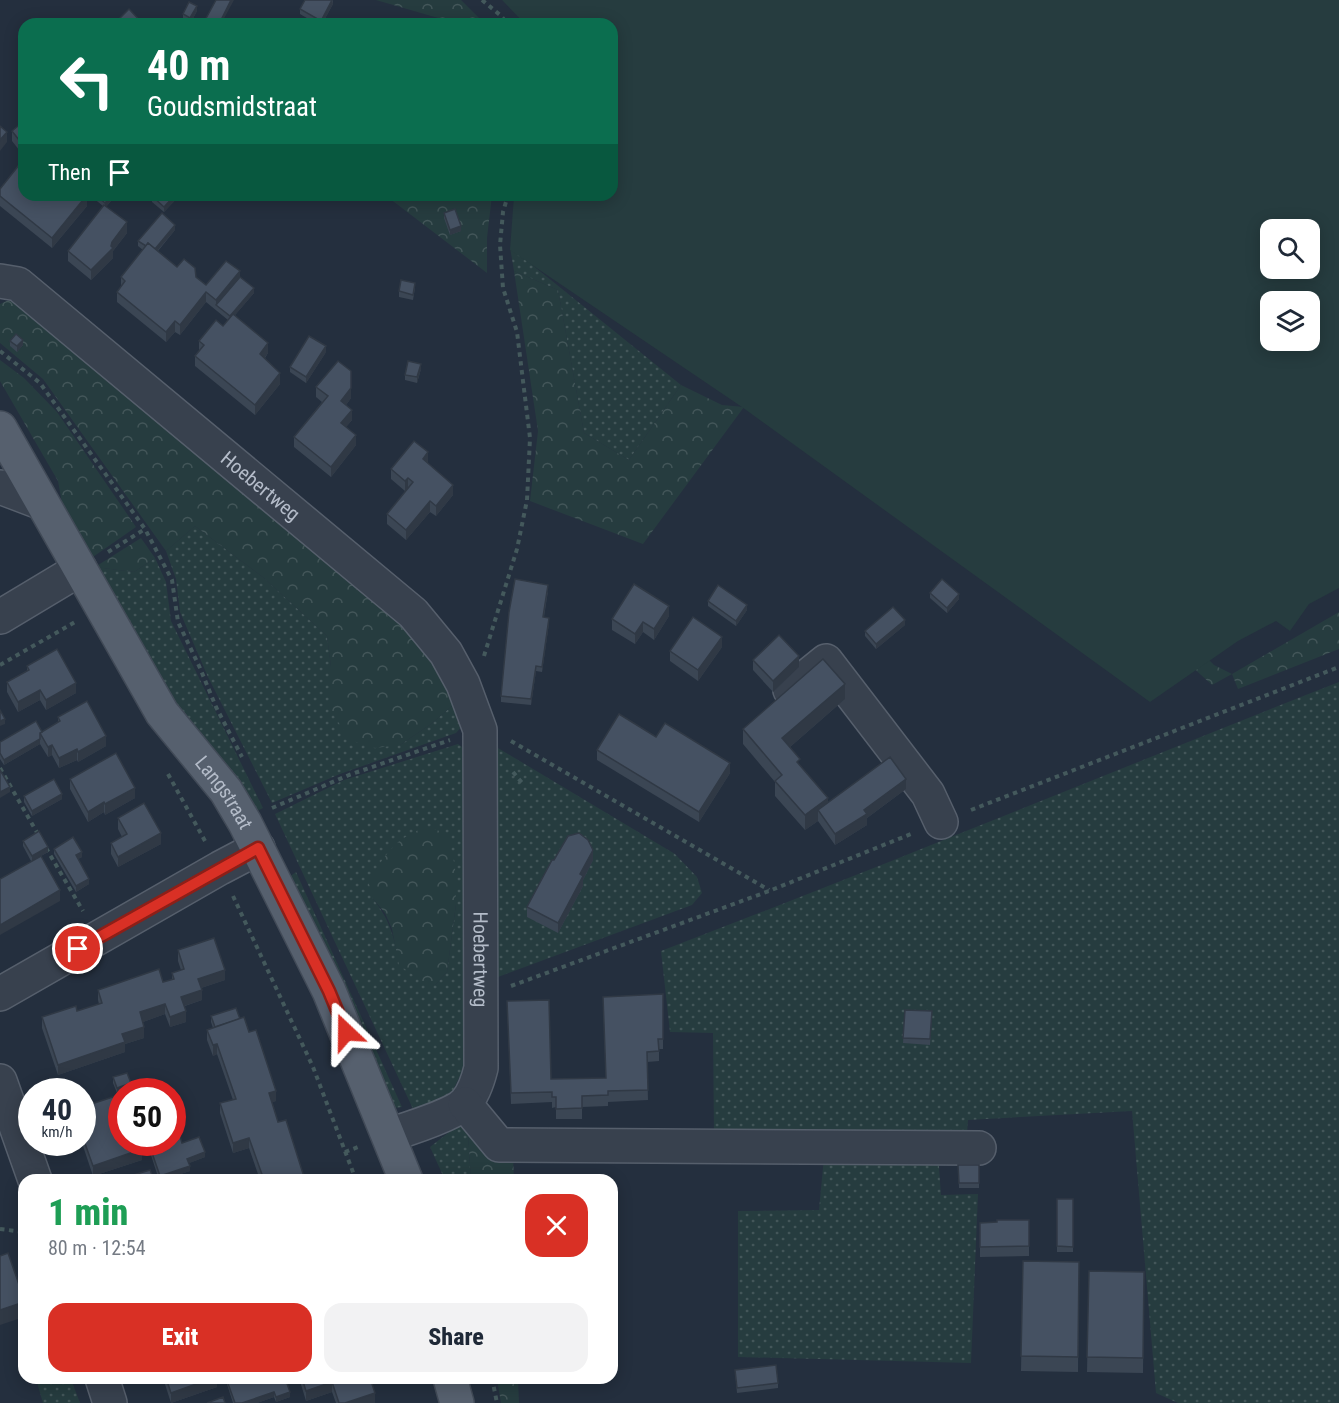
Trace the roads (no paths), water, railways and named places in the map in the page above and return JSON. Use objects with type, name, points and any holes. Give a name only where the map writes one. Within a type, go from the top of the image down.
[{"type":"main road","name":"Langstraat","points":[[0,428],[162,713],[226,790],[258,848],[329,991],[404,1174]]},
{"type":"main road","points":[[452,1384],[457,1403]]},
{"type":"street","name":"Hoebertweg","points":[[0,281],[18,284],[413,613],[446,653],[463,684],[480,730],[481,1058],[478,1078],[465,1104]]},
{"type":"street","points":[[0,487],[42,503]]},
{"type":"street","points":[[0,617],[80,569]]},
{"type":"street","points":[[766,711],[826,661],[928,794],[941,822]]},
{"type":"street","points":[[0,994],[258,848]]},
{"type":"street","points":[[0,1081],[33,1174]]},
{"type":"street","points":[[388,1135],[416,1128],[465,1104],[499,1145],[979,1148]]},
{"type":"street","points":[[104,1384],[111,1403]]}]
